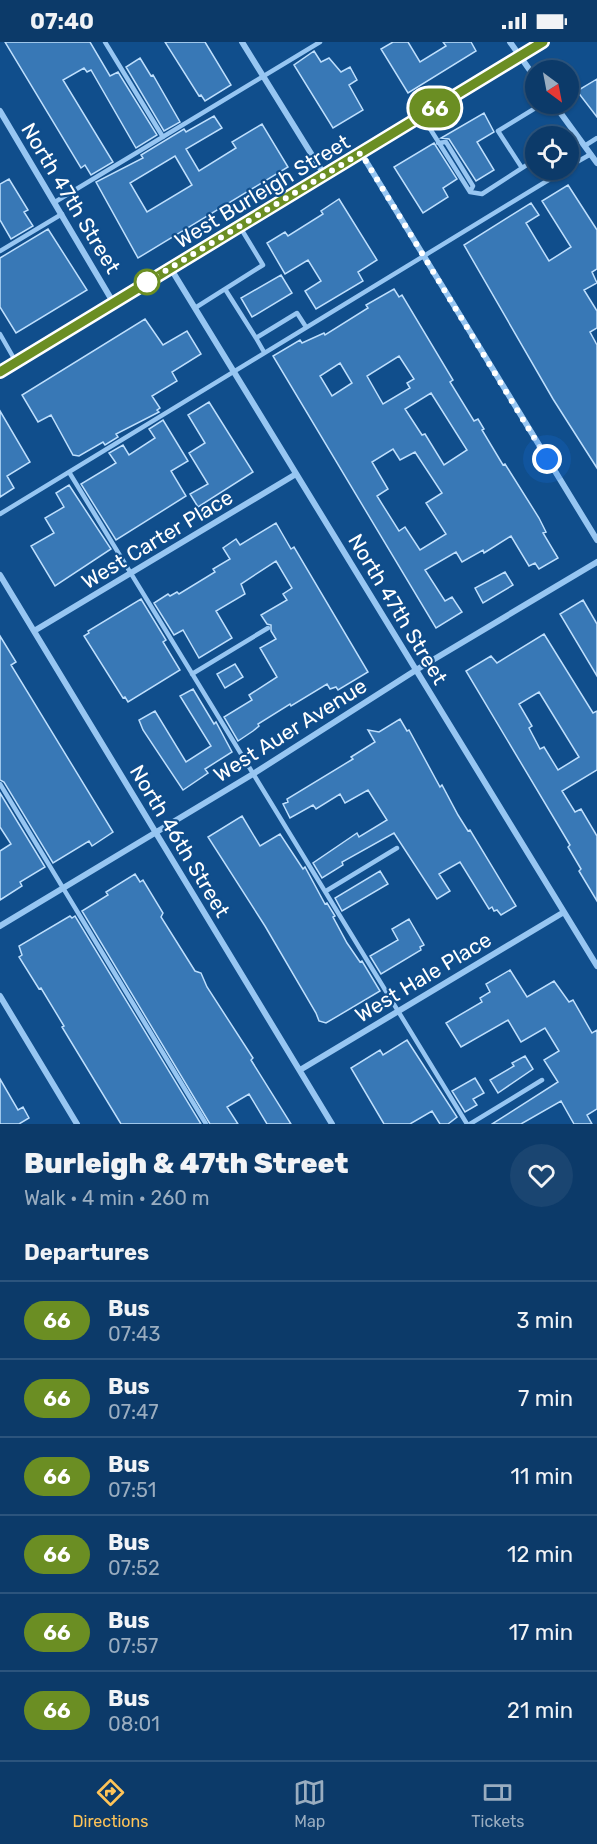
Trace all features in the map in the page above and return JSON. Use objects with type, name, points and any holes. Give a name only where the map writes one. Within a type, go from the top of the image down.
[{"type":"main road","name":"West Burleigh Street","points":[[0,372],[543,42]]},
{"type":"street","points":[[242,42],[325,176]]},
{"type":"street","points":[[510,42],[525,65]]},
{"type":"street","name":"North 47th Street","points":[[0,111],[113,302]]},
{"type":"street","points":[[562,114],[571,126]]},
{"type":"street","points":[[579,136],[597,163]]},
{"type":"street","points":[[361,153],[597,540]]},
{"type":"street","name":"North 47th Street","points":[[171,269],[597,966]]},
{"type":"street","name":"West Carter Place","points":[[34,631],[296,474]]},
{"type":"street","name":"West Auer Avenue","points":[[0,926],[253,774],[416,670],[597,562]]},
{"type":"street","name":"North 46th Street","points":[[0,576],[332,1124]]},
{"type":"street","name":"West Hale Place","points":[[300,1070],[564,912]]},
{"type":"street","points":[[0,996],[77,1124]]},
{"type":"lane","points":[[105,42],[163,137]]},
{"type":"lane","points":[[55,202],[320,42]]},
{"type":"lane","points":[[522,168],[498,131],[526,114]]},
{"type":"lane","points":[[422,116],[470,192],[482,194],[525,166]]},
{"type":"lane","points":[[586,145],[597,138]]},
{"type":"lane","points":[[579,161],[591,154]]},
{"type":"lane","points":[[0,514],[547,180]]},
{"type":"lane","points":[[0,251],[62,214]]},
{"type":"lane","points":[[195,308],[263,265],[240,227]]},
{"type":"lane","points":[[225,289],[264,352]]},
{"type":"lane","points":[[256,338],[297,313],[306,327]]},
{"type":"lane","points":[[0,334],[16,362]]},
{"type":"lane","points":[[69,472],[468,1124],[542,1080]]},
{"type":"lane","points":[[192,674],[268,628]]},
{"type":"lane","points":[[0,784],[206,1124]]},
{"type":"lane","points":[[326,891],[397,848]]},
{"type":"building","points":[[5,42],[90,42],[110,76],[118,72],[157,135],[136,148],[91,70],[87,72],[84,68],[63,80],[113,162],[91,175],[85,165],[81,168]]},
{"type":"building","points":[[165,42],[205,42],[231,85],[205,101],[201,95],[199,96]]},
{"type":"building","points":[[393,42],[408,42],[420,62],[446,46],[443,42],[471,42],[476,51],[408,93],[381,49]]},
{"type":"building","points":[[314,51],[321,62],[329,58],[341,72],[350,67],[357,80],[349,85],[363,110],[333,128],[294,65]]},
{"type":"building","points":[[140,58],[151,76],[153,75],[180,122],[164,131],[126,67]]},
{"type":"building","points":[[597,79],[597,117],[579,94],[579,90]]},
{"type":"building","points":[[484,113],[494,132],[477,142],[494,170],[476,181],[449,139],[441,138]]},
{"type":"building","points":[[214,116],[222,128],[186,149],[199,171],[236,148],[232,142],[262,124],[288,167],[138,258],[96,182],[143,158],[141,155],[184,129],[186,132]],"holes":[[[175,156],[192,185],[147,212],[130,183]]]},
{"type":"building","points":[[434,143],[457,179],[443,188],[448,197],[423,213],[394,167]]},
{"type":"building","points":[[9,179],[28,210],[24,212],[33,226],[11,239],[0,220],[0,184]]},
{"type":"building","points":[[568,185],[597,230],[597,269],[592,272],[597,283],[584,290],[597,311],[597,328],[590,332],[597,345],[597,468],[553,399],[464,245],[531,203],[539,215],[526,223],[549,261],[571,247],[542,201]]},
{"type":"building","points":[[339,199],[377,260],[358,272],[363,281],[316,309],[305,291],[321,281],[308,260],[285,274],[267,243],[285,232],[288,236],[323,214],[321,211]]},
{"type":"building","points":[[48,229],[87,290],[16,333],[0,307],[0,258]]},
{"type":"building","points":[[281,275],[292,293],[252,317],[241,298]]},
{"type":"building","points":[[394,289],[399,297],[402,295],[453,380],[450,382],[474,421],[478,419],[503,465],[505,464],[539,518],[546,532],[543,533],[558,558],[539,569],[535,563],[529,566],[511,536],[484,553],[483,550],[462,562],[456,552],[425,570],[445,601],[452,597],[462,612],[436,628],[273,356],[300,340],[302,343],[324,333],[325,335],[368,308],[366,305]],"holes":[[[399,356],[414,379],[407,383],[410,388],[383,404],[367,376]],[[340,363],[352,383],[332,396],[320,376]],[[431,393],[467,450],[444,465],[425,434],[422,435],[405,409]],[[393,449],[400,460],[415,452],[442,493],[426,503],[446,534],[420,550],[405,527],[399,531],[377,496],[388,489],[372,462]]]},
{"type":"building","points":[[145,319],[163,345],[187,331],[201,354],[172,372],[177,381],[152,396],[160,408],[157,410],[159,412],[116,434],[118,437],[105,445],[103,442],[79,456],[73,455],[51,415],[38,422],[22,395]]},
{"type":"building","points":[[209,402],[253,472],[198,507],[190,494],[208,484],[189,453],[205,443],[188,415]]},
{"type":"building","points":[[0,411],[30,462],[7,476],[14,488],[0,497]]},
{"type":"building","points":[[163,420],[188,461],[171,471],[186,496],[116,540],[81,484],[116,463],[109,453],[123,445],[129,455],[155,438],[149,429]]},
{"type":"building","points":[[69,485],[111,549],[55,586],[31,546],[54,533],[45,518],[64,507],[56,493]]},
{"type":"building","points":[[276,523],[291,549],[294,547],[368,672],[338,690],[336,687],[330,689],[327,684],[258,724],[259,726],[238,741],[224,717],[252,700],[249,695],[277,677],[260,648],[276,639],[271,631],[271,625],[267,624],[261,615],[287,600],[283,594],[292,588],[276,561],[241,584],[245,594],[216,611],[232,638],[199,658],[183,630],[174,635],[154,603],[168,594],[170,596],[177,592],[179,594],[215,572],[213,569],[230,559],[223,548],[236,539],[240,545]]},
{"type":"building","points":[[505,572],[513,585],[483,603],[475,588]]},
{"type":"building","points":[[141,599],[166,640],[163,642],[180,670],[128,702],[125,697],[123,698],[84,636],[89,633],[88,631]]},
{"type":"building","points":[[583,600],[597,624],[597,676],[560,614]]},
{"type":"building","points":[[544,634],[593,713],[597,711],[597,770],[562,791],[575,812],[581,809],[597,836],[597,901],[579,871],[581,869],[568,847],[570,845],[466,671],[491,656],[497,663]],"holes":[[[539,692],[579,757],[558,770],[544,747],[540,749],[529,728],[532,726],[519,704]]]},
{"type":"building","points":[[0,636],[16,662],[11,665],[113,832],[92,846],[89,841],[53,863],[4,782],[0,780]]},
{"type":"building","points":[[235,664],[243,677],[225,688],[217,674]]},
{"type":"building","points":[[193,689],[214,724],[216,722],[232,752],[205,769],[208,773],[183,790],[143,730],[139,720],[155,711],[186,762],[211,746],[180,696]]},
{"type":"building","points":[[400,719],[407,731],[409,730],[440,787],[442,785],[458,815],[468,831],[470,830],[516,906],[501,915],[492,907],[489,909],[460,862],[439,874],[450,891],[437,899],[394,833],[342,862],[343,865],[322,878],[313,863],[357,833],[359,837],[387,820],[368,790],[345,803],[340,794],[316,809],[313,805],[290,818],[283,804],[288,802],[287,799],[353,759],[351,757],[375,742],[368,730],[379,732]]},
{"type":"building","points":[[0,793],[45,867],[20,882],[22,886],[0,900],[0,851],[11,844],[0,827]]},
{"type":"building","points":[[242,816],[260,846],[280,834],[303,869],[305,867],[325,904],[327,903],[335,916],[333,917],[347,943],[360,962],[362,961],[380,991],[326,1023],[319,1021],[265,926],[208,837]]},
{"type":"building","points":[[380,871],[388,884],[342,911],[335,898]]},
{"type":"building","points":[[135,874],[140,882],[143,880],[163,913],[161,917],[195,971],[201,973],[207,987],[253,1058],[251,1060],[291,1124],[267,1124],[249,1094],[227,1107],[238,1124],[210,1124],[82,911],[108,895],[106,892]]},
{"type":"building","points":[[70,916],[72,918],[75,916],[201,1124],[121,1124],[41,988],[39,989],[19,957],[22,955],[19,946]]},
{"type":"building","points":[[409,919],[424,945],[420,947],[421,950],[381,974],[370,956],[398,940],[392,929]]},
{"type":"building","points":[[510,970],[527,997],[554,981],[569,1002],[573,1000],[592,1033],[597,1030],[597,1109],[587,1115],[592,1124],[574,1124],[561,1101],[521,1124],[492,1124],[558,1082],[544,1060],[559,1051],[545,1028],[521,1042],[508,1020],[461,1047],[446,1023],[482,1002],[480,998],[490,992],[486,984]]},
{"type":"building","points":[[407,1040],[457,1117],[448,1124],[440,1124],[432,1111],[410,1124],[384,1124],[351,1068],[380,1050],[383,1055]]},
{"type":"building","points":[[525,1056],[533,1069],[498,1093],[490,1080],[514,1066],[512,1063]]},
{"type":"building","points":[[475,1078],[484,1093],[473,1099],[477,1105],[465,1112],[452,1091]]},
{"type":"building","points":[[0,1079],[18,1110],[23,1107],[29,1118],[19,1124],[0,1124]]},
{"type":"bus line","name":"66","points":[[0,372],[543,42]]},
{"type":"route","points":[[147,282],[361,153],[547,459]]}]
